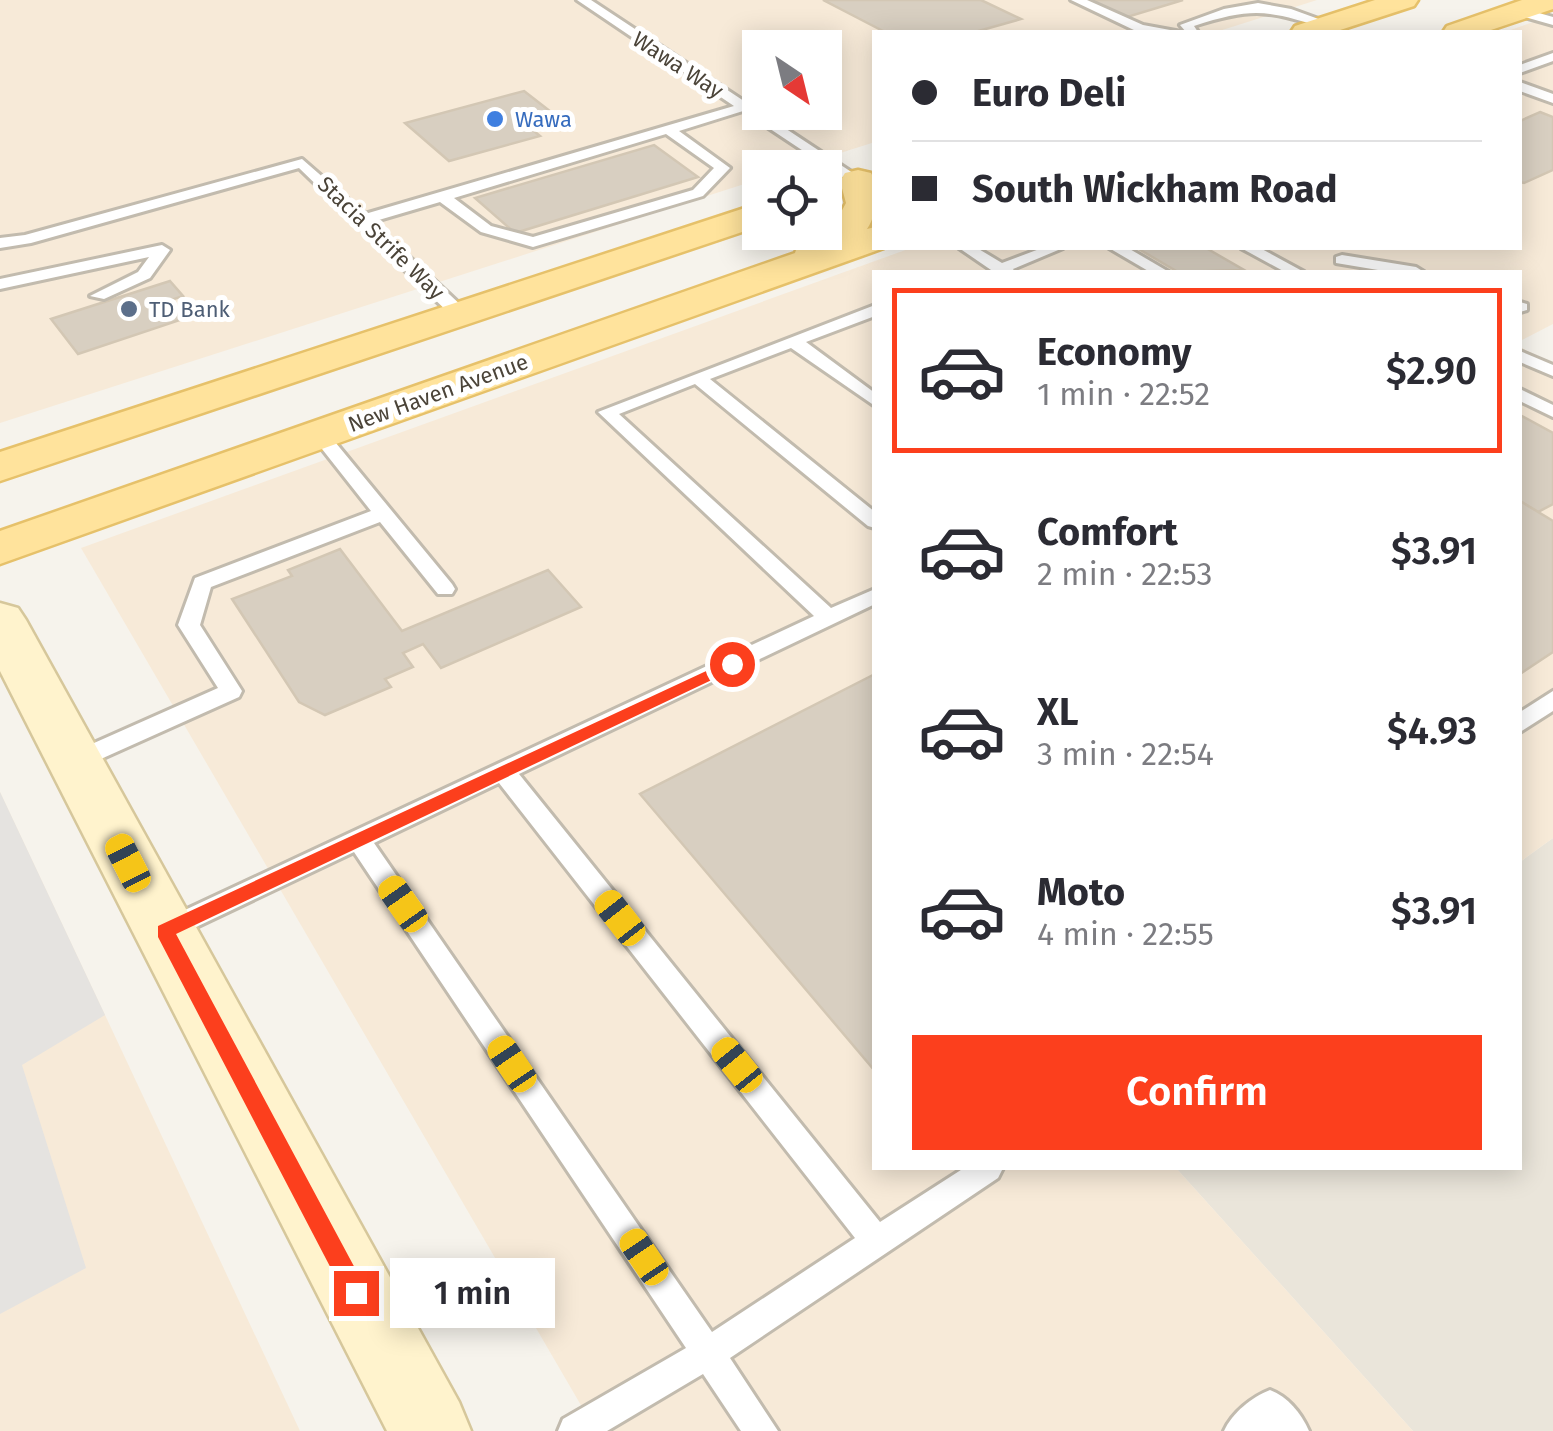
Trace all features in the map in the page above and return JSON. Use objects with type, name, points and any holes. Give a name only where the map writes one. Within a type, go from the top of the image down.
[{"type":"main road","points":[[1317,29],[1404,0]]},
{"type":"main road","points":[[1464,30],[1550,0]]},
{"type":"main road","points":[[794,266],[854,220],[864,203],[853,183]]},
{"type":"main road","points":[[0,466],[742,220]]},
{"type":"main road","name":"New Haven Avenue","points":[[0,548],[872,239]]},
{"type":"main road","points":[[0,620],[430,1431]]},
{"type":"lane","name":"Wawa Way","points":[[583,0],[742,106]]},
{"type":"lane","points":[[1076,0],[1140,28],[1158,30]]},
{"type":"lane","points":[[1190,30],[1186,25],[1254,3],[1282,6],[1317,29]]},
{"type":"lane","points":[[1518,11],[1553,21]]},
{"type":"lane","points":[[1522,68],[1553,56]]},
{"type":"lane","points":[[1522,87],[1553,99]]},
{"type":"lane","points":[[362,220],[742,108]]},
{"type":"lane","points":[[442,196],[486,229],[533,242],[698,193],[722,168],[668,130]]},
{"type":"lane","name":"Wawa Way","points":[[777,130],[853,183]]},
{"type":"lane","name":"Stacia Strife Way","points":[[0,243],[26,240],[302,163],[459,314]]},
{"type":"lane","points":[[970,250],[1003,270],[1050,250]]},
{"type":"lane","points":[[1121,250],[1157,270]]},
{"type":"lane","points":[[1253,250],[1292,270]]},
{"type":"lane","points":[[1329,250],[1361,270]]},
{"type":"lane","points":[[66,283],[155,259]]},
{"type":"lane","points":[[0,284],[155,259]]},
{"type":"lane","points":[[91,291],[155,259]]},
{"type":"lane","points":[[1342,260],[1404,270]]},
{"type":"lane","points":[[829,618],[607,412],[872,311]]},
{"type":"lane","points":[[793,341],[872,399]]},
{"type":"lane","points":[[1522,357],[1553,371]]},
{"type":"lane","points":[[698,378],[872,520]]},
{"type":"lane","points":[[1522,395],[1553,412]]},
{"type":"lane","points":[[320,435],[445,589]]},
{"type":"lane","points":[[75,761],[231,691],[189,625],[202,583],[384,513]]},
{"type":"lane","points":[[164,931],[872,597]]},
{"type":"lane","points":[[1522,722],[1553,699]]},
{"type":"lane","points":[[503,772],[877,1242]]},
{"type":"lane","points":[[359,840],[761,1431]]},
{"type":"lane","points":[[576,1431],[709,1353],[985,1170]]},
{"type":"lane","points":[[1241,1431],[1270,1406],[1292,1431]]},
{"type":"shaded area","points":[[0,0],[1317,0],[1222,30],[872,30],[872,143],[842,152],[742,150],[742,185],[0,423]]},
{"type":"shaded area","points":[[1553,15],[1553,324],[1522,340],[1522,270],[872,270],[872,1170],[1178,1170],[1413,1431],[596,1431],[81,548],[905,250],[1522,250],[1522,30],[1511,30]]},
{"type":"shaded area","points":[[1522,348],[1553,364],[1553,838],[1522,861]]},
{"type":"shaded area","points":[[0,792],[105,1015],[300,1431],[0,1431]]},
{"type":"shaded area","points":[[0,792],[105,1015],[22,1065],[86,1268],[0,1314]]},
{"type":"shaded area","points":[[1553,838],[1553,1431],[1413,1431],[1178,1170],[1522,1170],[1522,861]]},
{"type":"building","points":[[823,0],[981,0],[1021,19],[982,30],[881,30]]},
{"type":"building","points":[[1099,0],[1183,0],[1114,21],[1080,5]]},
{"type":"building","points":[[524,91],[560,119],[529,127],[540,136],[449,161],[405,123]]},
{"type":"building","points":[[1540,112],[1553,117],[1553,170],[1524,183],[1522,182],[1522,120]]},
{"type":"building","name":"Wawa","points":[[654,145],[698,177],[515,233],[475,198]]},
{"type":"building","points":[[1140,250],[1209,250],[1244,270],[1175,270]]},
{"type":"building","points":[[170,281],[183,296],[168,301],[183,319],[78,354],[51,319]]},
{"type":"building","points":[[1522,416],[1553,433],[1553,504],[1538,512],[1522,502]]},
{"type":"building","points":[[1522,502],[1553,521],[1553,652],[1522,673]]},
{"type":"building","points":[[340,549],[402,631],[548,570],[581,607],[441,668],[423,644],[403,653],[413,667],[385,679],[391,687],[325,715],[299,702],[232,599],[292,576],[288,570]]},
{"type":"building","points":[[872,676],[872,1067],[640,794]]},
{"type":"place","name":"Wawa","points":[[495,119]]},
{"type":"place","name":"TD Bank","points":[[129,309]]},
{"type":"route","points":[[356,1293],[164,931],[732,664]]}]
